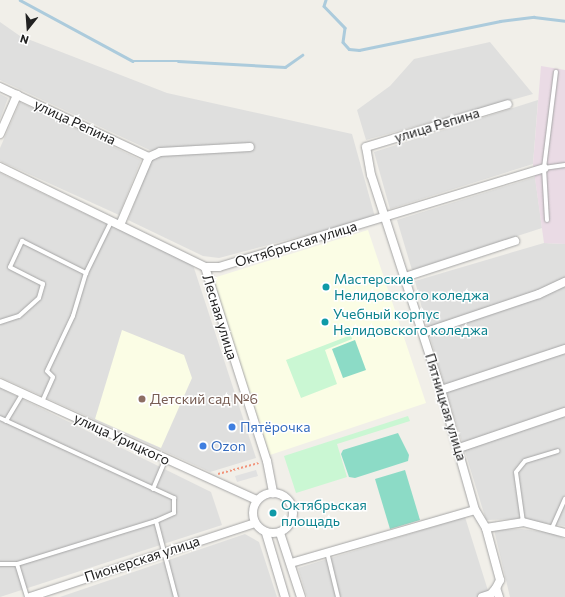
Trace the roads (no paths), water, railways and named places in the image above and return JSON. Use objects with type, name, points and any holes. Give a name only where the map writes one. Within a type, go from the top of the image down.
[{"type":"street","name":"улица Репина","points":[[0,87],[149,157]]},
{"type":"street","points":[[0,134],[17,95]]},
{"type":"street","name":"улица Репина","points":[[366,147],[508,104]]},
{"type":"street","points":[[120,225],[149,157],[160,152],[250,147]]},
{"type":"street","name":"Пятницкая улица","points":[[366,147],[371,174],[459,448],[475,510],[486,528],[500,580],[496,588],[499,597]]},
{"type":"street","name":"Лесная улица","points":[[0,167],[205,267],[267,461],[273,493]]},
{"type":"street","name":"Октябрьская улица","points":[[205,267],[218,267],[544,168]]},
{"type":"street","points":[[405,277],[515,241]]},
{"type":"street","points":[[423,333],[539,294],[565,282]]},
{"type":"street","points":[[441,390],[565,349]]},
{"type":"street","name":"улица Урицкого","points":[[0,383],[257,500]]},
{"type":"street","points":[[459,448],[565,412]]},
{"type":"street","points":[[266,533],[280,533],[290,524],[293,511],[288,499],[273,493],[257,500],[252,512],[255,523],[266,533],[285,597]]},
{"type":"street","points":[[291,563],[475,510]]},
{"type":"street","points":[[486,528],[523,522],[552,528],[565,533]]},
{"type":"street","name":"Пионерская улица","points":[[28,597],[255,523]]},
{"type":"street","points":[[280,533],[301,597]]},
{"type":"street","points":[[482,597],[491,594],[496,588]]},
{"type":"lane","points":[[547,220],[544,168],[556,72]]},
{"type":"lane","points":[[544,168],[565,165]]},
{"type":"lane","points":[[42,402],[53,377],[47,371],[74,316],[86,274],[111,221]]},
{"type":"lane","points":[[0,322],[19,316],[39,298],[43,284],[10,267],[22,241],[86,274]]},
{"type":"lane","points":[[6,421],[22,394]]},
{"type":"lane","points":[[0,418],[174,498],[174,513],[156,521],[17,564],[0,564]]},
{"type":"lane","points":[[523,522],[516,472],[525,461],[558,451]]},
{"type":"lane","points":[[153,489],[166,459]]},
{"type":"lane","points":[[552,528],[565,499]]},
{"type":"lane","points":[[156,521],[176,597]]},
{"type":"lane","points":[[327,552],[338,597]]},
{"type":"lane","points":[[17,564],[28,597]]},
{"type":"waterway","points":[[20,0],[133,61],[178,61],[285,67],[302,55]]},
{"type":"waterway","points":[[326,0],[324,6],[345,28],[343,42],[349,49],[359,50],[500,21],[534,17],[565,21]]},
{"type":"place","name":"Мастерские Нелидовского коледжа","points":[[326,287]]},
{"type":"place","name":"Учебный корпус Нелидовского коледжа","points":[[325,322]]},
{"type":"place","name":"Детский сад №6","points":[[142,399]]},
{"type":"place","name":"Пятёрочка","points":[[232,427]]},
{"type":"place","name":"Ozon","points":[[203,446]]},
{"type":"place","name":"Октябрьская площадь","points":[[273,513]]}]
